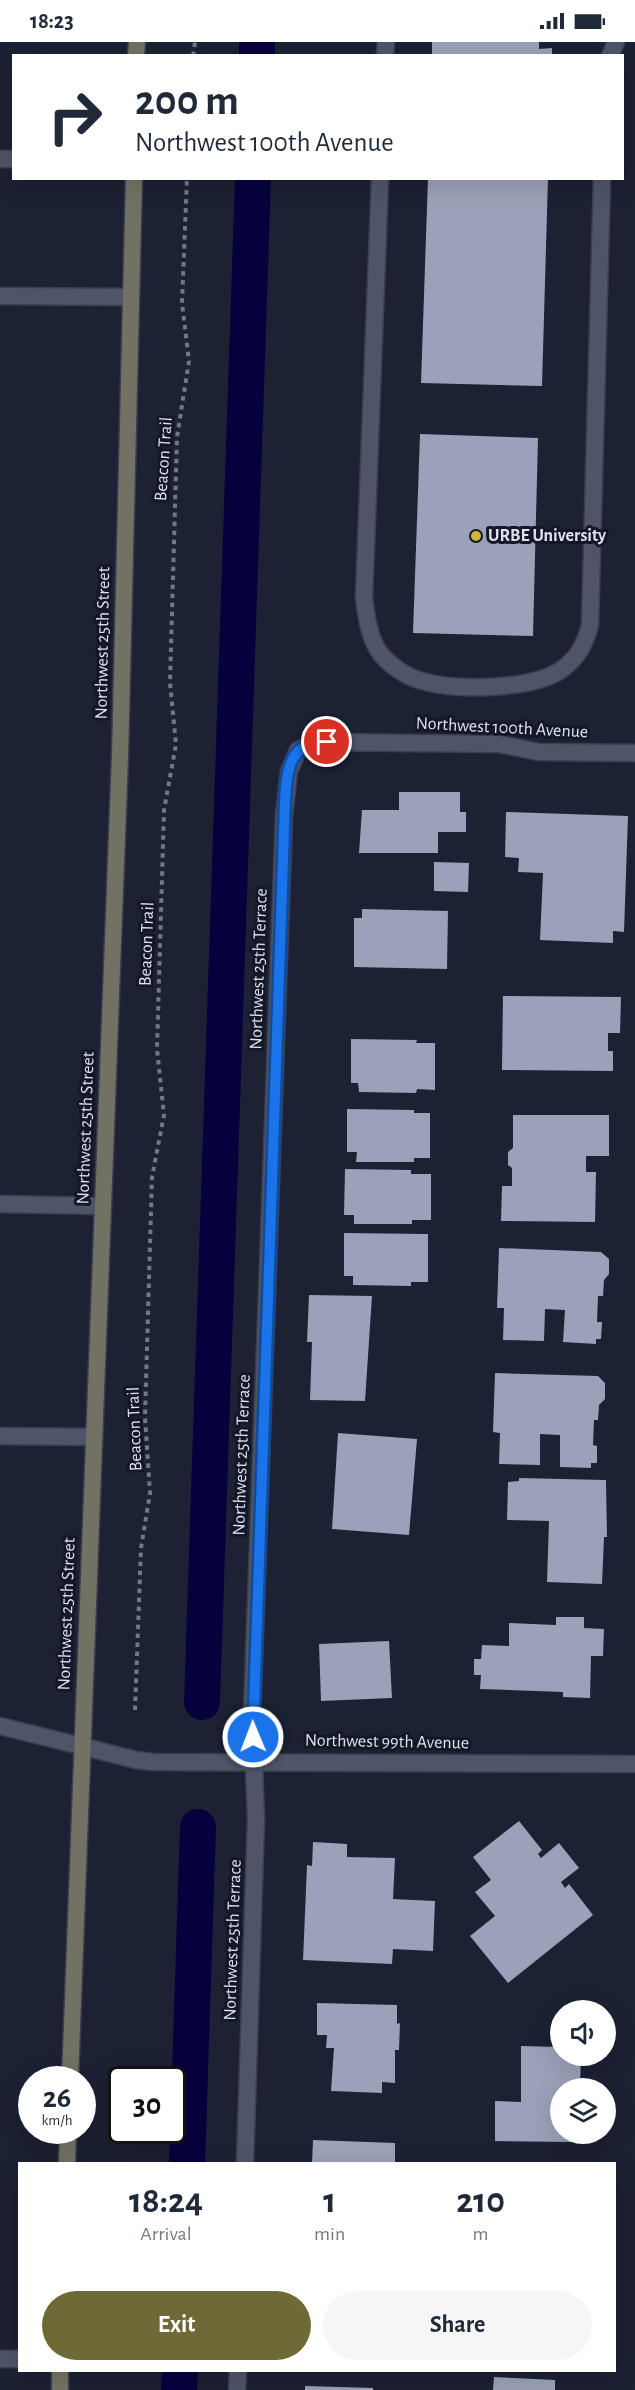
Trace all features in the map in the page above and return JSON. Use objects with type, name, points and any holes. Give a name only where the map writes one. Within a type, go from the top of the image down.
[{"type":"main road","name":"Northwest 25th Street","points":[[70,2066],[120,756],[134,180]]},
{"type":"main road","points":[[67,2162],[68,2144]]},
{"type":"main road","points":[[60,2372],[60,2390]]},
{"type":"street","points":[[381,180],[364,597],[366,615],[380,653],[406,674],[431,683],[480,686],[531,682],[561,669],[576,656],[586,642],[590,625],[602,180]]},
{"type":"street","points":[[0,296],[130,297]]},
{"type":"street","name":"Northwest 100th Avenue","points":[[298,750],[309,743],[339,742],[499,744],[539,752],[635,753]]},
{"type":"street","name":"Northwest 25th Terrace","points":[[245,2162],[256,1819],[253,1703],[284,816],[289,771],[298,750]]},
{"type":"street","points":[[0,1204],[102,1206]]},
{"type":"street","points":[[0,1436],[93,1437]]},
{"type":"street","name":"Northwest 99th Avenue","points":[[0,1726],[153,1762],[635,1764]]},
{"type":"street","points":[[0,2359],[18,2359]]},
{"type":"street","points":[[237,2390],[238,2372]]},
{"type":"path","name":"Beacon Trail","points":[[135,1710],[141,1548],[150,1493],[145,1417],[152,1176],[164,1115],[157,1049],[164,810],[176,744],[170,683],[177,438],[189,361],[182,303],[187,180]]},
{"type":"building","points":[[432,42],[539,42],[539,49],[552,48],[552,54],[432,54]]},
{"type":"building","points":[[428,180],[548,180],[542,386],[421,383]]},
{"type":"building","name":"URBE University","points":[[420,434],[538,438],[533,636],[413,633]]},
{"type":"building","points":[[399,792],[460,792],[460,812],[466,812],[466,832],[438,832],[438,853],[359,853],[362,810],[399,810]]},
{"type":"building","points":[[506,812],[628,816],[624,932],[613,931],[613,943],[540,940],[543,873],[518,872],[519,858],[505,857]]},
{"type":"building","points":[[434,862],[469,863],[468,892],[434,891]]},
{"type":"building","points":[[362,909],[448,911],[447,969],[354,967],[354,918],[362,918]]},
{"type":"building","points":[[503,996],[621,997],[620,1033],[608,1033],[608,1051],[613,1051],[613,1071],[502,1070]]},
{"type":"building","points":[[351,1039],[417,1040],[416,1043],[435,1043],[435,1090],[417,1089],[416,1093],[359,1092],[358,1083],[351,1083]]},
{"type":"building","points":[[347,1109],[414,1110],[414,1113],[430,1113],[430,1158],[414,1158],[414,1162],[356,1162],[357,1152],[347,1152]]},
{"type":"building","points":[[513,1115],[609,1115],[609,1156],[586,1156],[586,1172],[596,1172],[595,1222],[501,1221],[502,1186],[512,1186],[512,1168],[508,1165],[508,1152],[513,1148]]},
{"type":"building","points":[[345,1169],[411,1170],[411,1174],[431,1174],[431,1220],[412,1220],[412,1224],[354,1224],[354,1215],[344,1215]]},
{"type":"building","points":[[344,1233],[428,1234],[428,1282],[411,1282],[411,1286],[353,1285],[353,1276],[344,1276]]},
{"type":"building","points":[[499,1248],[601,1252],[609,1259],[609,1274],[604,1280],[603,1296],[598,1296],[597,1322],[602,1322],[601,1339],[596,1339],[596,1344],[563,1342],[565,1310],[545,1309],[544,1341],[503,1340],[504,1308],[497,1308]]},
{"type":"building","points":[[309,1295],[372,1296],[365,1401],[310,1400],[312,1342],[307,1342]]},
{"type":"building","points":[[495,1373],[598,1376],[605,1383],[605,1399],[599,1405],[598,1420],[594,1420],[593,1445],[597,1446],[597,1463],[591,1463],[591,1468],[560,1467],[560,1435],[540,1434],[540,1465],[499,1464],[500,1433],[493,1432]]},
{"type":"building","points":[[338,1433],[417,1439],[409,1535],[332,1529]]},
{"type":"building","points":[[519,1478],[606,1480],[607,1537],[604,1537],[602,1584],[547,1582],[549,1521],[507,1520],[508,1482],[519,1481]]},
{"type":"building","points":[[556,1617],[584,1617],[584,1628],[604,1629],[603,1656],[591,1656],[590,1698],[563,1697],[563,1692],[480,1689],[481,1675],[474,1675],[474,1659],[481,1659],[482,1645],[509,1646],[509,1623],[556,1625]]},
{"type":"building","points":[[389,1641],[392,1698],[321,1701],[319,1644]]},
{"type":"building","points":[[519,1821],[542,1850],[538,1854],[541,1858],[559,1843],[579,1868],[561,1882],[565,1888],[569,1884],[593,1915],[508,1983],[470,1936],[495,1916],[475,1892],[491,1880],[473,1857]]},
{"type":"building","points":[[313,1842],[347,1844],[347,1857],[395,1858],[393,1899],[435,1901],[433,1951],[393,1949],[392,1964],[303,1960],[307,1865],[312,1866]]},
{"type":"building","points":[[317,2003],[397,2005],[397,2024],[400,2023],[399,2050],[395,2050],[395,2083],[382,2082],[382,2093],[331,2091],[334,2048],[326,2048],[327,2035],[317,2035]]},
{"type":"building","points":[[521,2046],[550,2047],[550,2066],[581,2066],[580,2078],[550,2078],[550,2142],[495,2141],[495,2101],[521,2102]]},
{"type":"building","points":[[313,2140],[395,2143],[395,2162],[312,2162]]},
{"type":"building","points":[[494,2377],[555,2380],[555,2390],[493,2390]]},
{"type":"building","points":[[305,2386],[373,2388],[373,2390],[305,2390]]},
{"type":"waterway","points":[[257,42],[257,54]]},
{"type":"waterway","points":[[202,1702],[253,180]]},
{"type":"waterway","points":[[187,2162],[198,1827]]},
{"type":"waterway","points":[[179,2390],[180,2372]]},
{"type":"place","name":"URBE University","points":[[476,536]]},
{"type":"route","points":[[253,1737],[285,801],[289,771],[298,750],[309,743],[327,742]]}]
